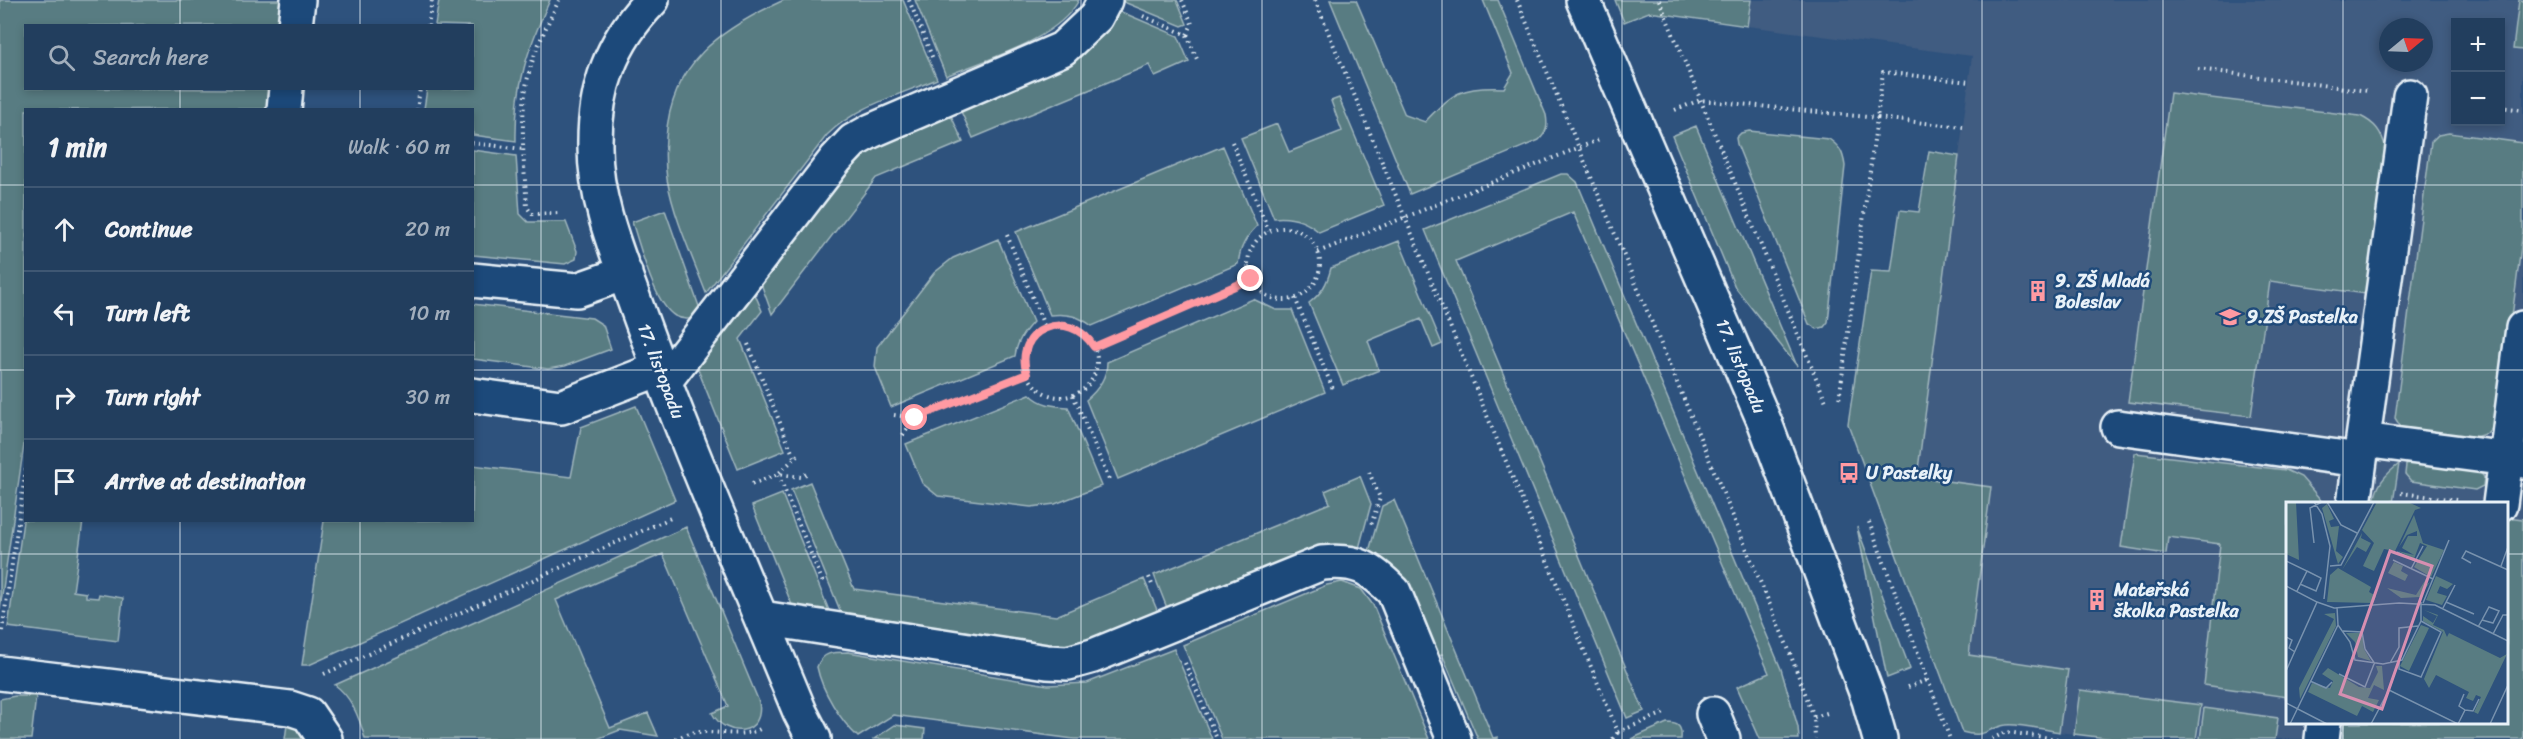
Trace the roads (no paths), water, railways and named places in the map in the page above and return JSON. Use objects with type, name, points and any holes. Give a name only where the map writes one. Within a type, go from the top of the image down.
[{"type":"street","points":[[295,24],[298,0]]},
{"type":"street","name":"17. listopadu","points":[[652,0],[636,16],[618,43],[604,76],[596,112],[594,150],[599,189],[661,376],[800,712],[814,739]]},
{"type":"street","name":"17. listopadu","points":[[1583,0],[1765,423],[1869,700],[1880,739]]},
{"type":"street","points":[[474,395],[561,407],[661,376],[853,141],[871,130],[1062,49],[1096,17],[1120,6]]},
{"type":"street","points":[[284,108],[286,90]]},
{"type":"street","points":[[2354,502],[2409,96]]},
{"type":"street","points":[[474,280],[577,290],[625,273]]},
{"type":"street","points":[[2501,502],[2514,459],[2523,328]]},
{"type":"street","points":[[2118,427],[2362,450],[2514,459]]},
{"type":"street","points":[[762,618],[1047,662],[1068,663],[1093,656],[1322,563],[1342,561],[1360,564],[1378,576],[1394,592],[1454,739]]},
{"type":"street","points":[[0,673],[290,708],[308,714],[325,739]]},
{"type":"street","points":[[2322,739],[2324,724]]},
{"type":"place","name":"9. ZŠ Mladá Boleslav","points":[[2038,291]]},
{"type":"place","name":"9.ZŠ Pastelka","points":[[2230,317]]},
{"type":"place","name":"U Pastelky","points":[[1849,473]]},
{"type":"place","name":"Mateřská školka Pastelka","points":[[2097,600]]}]
